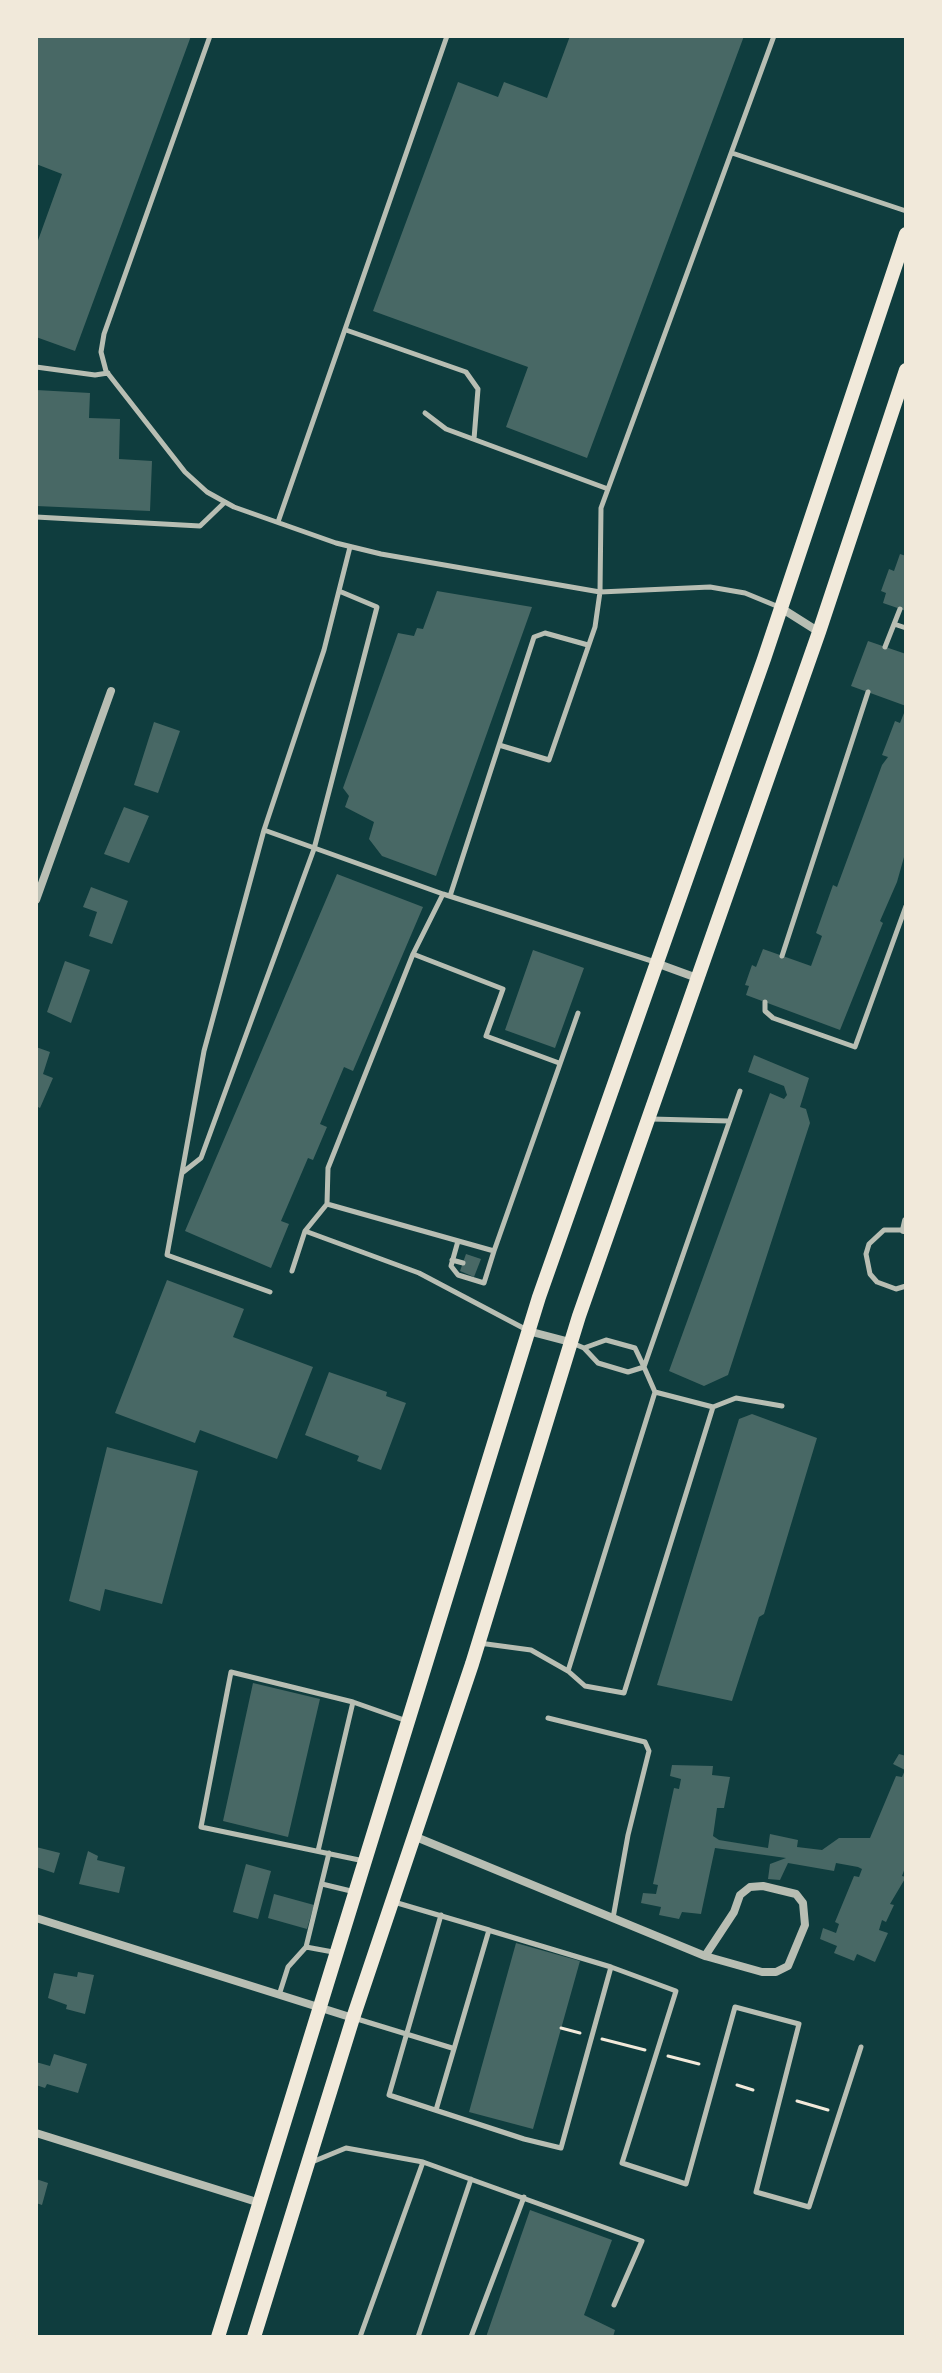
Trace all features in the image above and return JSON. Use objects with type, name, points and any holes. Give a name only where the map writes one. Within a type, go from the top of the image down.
[{"type":"main road","points":[[218,2337],[528,1331],[781,608],[906,234]]},
{"type":"main road","points":[[254,2337],[353,2018],[416,1837],[577,1345],[646,1119],[819,632],[906,370]]},
{"type":"street","points":[[781,608],[819,632]]},
{"type":"street","points":[[36,900],[111,691]]},
{"type":"street","points":[[36,868],[46,871]]},
{"type":"street","points":[[655,963],[697,978]]},
{"type":"street","points":[[528,1331],[577,1345]]},
{"type":"street","points":[[416,1837],[705,1956],[762,1972],[776,1972],[788,1966],[805,1925],[803,1903],[796,1894],[763,1886],[750,1887],[740,1895],[734,1912],[705,1956]]},
{"type":"street","points":[[36,1918],[322,2005],[353,2018]]},
{"type":"street","points":[[36,2133],[260,2203]]},
{"type":"lane","points":[[210,36],[104,334],[101,352],[108,373],[185,472],[225,502],[350,547],[600,592],[710,587],[745,593],[781,608]]},
{"type":"lane","points":[[278,522],[447,36]]},
{"type":"lane","points":[[499,745],[549,760],[588,645],[600,592],[599,527],[608,489],[774,36]]},
{"type":"lane","points":[[732,153],[906,211]]},
{"type":"lane","points":[[346,330],[466,372],[478,389],[474,439]]},
{"type":"lane","points":[[36,367],[95,375],[108,373]]},
{"type":"lane","points":[[425,413],[446,429],[608,489]]},
{"type":"lane","points":[[36,517],[200,526],[225,502]]},
{"type":"lane","points":[[270,1292],[167,1255],[204,1051],[264,830],[324,650],[350,547]]},
{"type":"lane","points":[[182,1173],[201,1158],[314,849],[377,607],[339,591]]},
{"type":"lane","points":[[885,647],[900,609]]},
{"type":"lane","points":[[894,624],[906,628]]},
{"type":"lane","points":[[292,1271],[305,1231],[327,1204],[328,1168],[413,954],[447,895],[534,637],[545,633],[588,645]]},
{"type":"lane","points":[[782,956],[868,692]]},
{"type":"lane","points":[[264,830],[447,895],[655,963]]},
{"type":"lane","points":[[765,1002],[765,1011],[773,1018],[855,1047],[906,906]]},
{"type":"lane","points":[[413,954],[503,989],[486,1036],[559,1063]]},
{"type":"lane","points":[[458,1241],[451,1266],[458,1275],[484,1283],[578,1013]]},
{"type":"lane","points":[[644,1367],[740,1091]]},
{"type":"lane","points":[[646,1119],[729,1121]]},
{"type":"lane","points":[[327,1204],[494,1251]]},
{"type":"lane","points":[[905,1227],[884,1230],[875,1236],[869,1244],[866,1264],[870,1274],[886,1287],[906,1286]]},
{"type":"lane","points":[[305,1231],[419,1273],[528,1331]]},
{"type":"lane","points":[[452,1260],[463,1263]]},
{"type":"lane","points":[[478,1268],[487,1271]]},
{"type":"lane","points":[[568,1671],[655,1392],[635,1348],[606,1340],[577,1345]]},
{"type":"lane","points":[[577,1345],[598,1363],[628,1372],[644,1367]]},
{"type":"lane","points":[[655,1392],[713,1407],[736,1398],[782,1406]]},
{"type":"lane","points":[[478,1643],[531,1650],[568,1671],[585,1686],[624,1693],[713,1407]]},
{"type":"lane","points":[[366,1861],[201,1827],[231,1672],[353,1702],[408,1721]]},
{"type":"lane","points":[[318,1851],[353,1702]]},
{"type":"lane","points":[[548,1718],[645,1742],[649,1751],[628,1835],[613,1919]]},
{"type":"lane","points":[[280,1992],[288,1967],[306,1947],[329,1853]]},
{"type":"lane","points":[[322,1884],[356,1892]]},
{"type":"lane","points":[[394,1902],[611,1967],[676,1991],[622,2163],[686,2184],[735,2007],[799,2024],[756,2192],[809,2207],[861,2047]]},
{"type":"lane","points":[[441,1915],[404,2034],[389,2095],[436,2110],[561,2148],[611,1967]]},
{"type":"lane","points":[[436,2110],[488,1930]]},
{"type":"lane","points":[[306,1947],[338,1953]]},
{"type":"lane","points":[[353,2018],[452,2048]]},
{"type":"lane","points":[[307,2166],[328,2153],[346,2148],[423,2162],[642,2241],[614,2305]]},
{"type":"lane","points":[[360,2337],[423,2162]]},
{"type":"lane","points":[[418,2337],[471,2178]]},
{"type":"lane","points":[[471,2337],[524,2197]]},
{"type":"path","points":[[561,2028],[653,2052]]},
{"type":"path","points":[[668,2056],[699,2064]]},
{"type":"path","points":[[737,2085],[753,2090]]},
{"type":"path","points":[[797,2101],[840,2113]]},
{"type":"building","points":[[36,36],[191,36],[75,351],[36,337],[36,246],[62,174],[36,164]]},
{"type":"building","points":[[570,36],[744,36],[587,458],[506,427],[528,367],[373,311],[458,82],[498,97],[504,82],[547,98]]},
{"type":"building","points":[[36,390],[90,393],[89,418],[120,419],[119,459],[152,461],[150,511],[36,506]]},
{"type":"building","points":[[900,554],[906,556],[906,611],[883,603],[886,593],[881,591],[889,569],[894,571]]},
{"type":"building","points":[[437,591],[532,607],[436,876],[382,856],[369,839],[374,822],[345,807],[349,796],[343,788],[398,633],[414,636],[417,628],[423,629]]},
{"type":"building","points":[[868,641],[906,654],[906,706],[851,686]]},
{"type":"building","points":[[906,708],[906,850],[897,882],[880,921],[883,923],[840,1030],[746,995],[749,986],[745,985],[752,965],[756,967],[763,949],[811,966],[822,936],[816,933],[833,885],[837,887],[882,765],[888,757],[882,755],[895,721],[900,723]]},
{"type":"building","points":[[154,722],[180,731],[158,793],[134,785]]},
{"type":"building","points":[[124,807],[149,816],[129,863],[104,854]]},
{"type":"building","points":[[337,874],[423,907],[353,1071],[344,1067],[320,1124],[327,1127],[313,1160],[308,1158],[281,1221],[289,1224],[271,1268],[185,1231]]},
{"type":"building","points":[[91,887],[128,901],[112,944],[89,936],[97,912],[83,907]]},
{"type":"building","points":[[533,950],[584,968],[555,1048],[505,1030]]},
{"type":"building","points":[[65,961],[90,970],[71,1023],[47,1012]]},
{"type":"building","points":[[36,1047],[50,1052],[43,1074],[53,1078],[40,1108],[36,1106]]},
{"type":"building","points":[[754,1055],[809,1078],[800,1107],[806,1109],[810,1123],[728,1375],[704,1386],[669,1371],[770,1093],[784,1099],[787,1095],[784,1086],[748,1072]]},
{"type":"building","points":[[466,1254],[481,1259],[474,1277],[460,1271]]},
{"type":"building","points":[[167,1280],[244,1309],[233,1337],[313,1367],[277,1459],[200,1430],[195,1443],[115,1413]]},
{"type":"building","points":[[329,1372],[387,1392],[386,1396],[406,1403],[381,1470],[357,1461],[359,1456],[305,1435]]},
{"type":"building","points":[[752,1414],[817,1438],[764,1614],[759,1617],[732,1701],[657,1685],[739,1419]]},
{"type":"building","points":[[107,1447],[198,1471],[162,1604],[105,1589],[100,1611],[69,1601]]},
{"type":"building","points":[[253,1683],[320,1699],[288,1837],[223,1821]]},
{"type":"building","points":[[899,1754],[906,1756],[906,1865],[902,1876],[906,1877],[890,1904],[894,1905],[886,1922],[882,1920],[879,1930],[888,1933],[875,1962],[857,1954],[854,1961],[834,1953],[837,1946],[820,1939],[823,1928],[836,1933],[839,1924],[835,1922],[854,1876],[859,1877],[862,1869],[858,1867],[836,1863],[834,1871],[788,1863],[780,1880],[768,1879],[770,1864],[786,1858],[715,1848],[701,1914],[682,1912],[679,1919],[659,1915],[661,1907],[641,1903],[643,1893],[656,1894],[658,1885],[653,1884],[674,1788],[679,1789],[681,1779],[670,1776],[672,1765],[713,1766],[712,1775],[730,1777],[724,1808],[717,1808],[713,1836],[719,1840],[768,1848],[770,1834],[798,1840],[797,1847],[822,1850],[839,1838],[870,1838],[896,1776],[902,1777],[905,1770],[893,1764]]},
{"type":"building","points":[[36,1847],[60,1853],[54,1873],[36,1867]]},
{"type":"building","points":[[88,1851],[98,1856],[97,1860],[125,1867],[119,1893],[79,1884]]},
{"type":"building","points":[[246,1864],[271,1871],[258,1919],[233,1912]]},
{"type":"building","points":[[274,1894],[314,1905],[307,1929],[268,1918]]},
{"type":"building","points":[[516,1943],[580,1961],[533,2129],[469,2112]]},
{"type":"building","points":[[78,1972],[94,1975],[85,2014],[66,2009],[67,2005],[48,1998],[54,1973],[77,1977]]},
{"type":"building","points":[[54,2054],[87,2064],[78,2093],[47,2084],[45,2088],[36,2085],[36,2062],[50,2066]]},
{"type":"building","points":[[36,2179],[48,2183],[42,2205],[36,2203]]},
{"type":"building","points":[[530,2210],[612,2240],[584,2315],[615,2330],[613,2337],[486,2337]]}]
